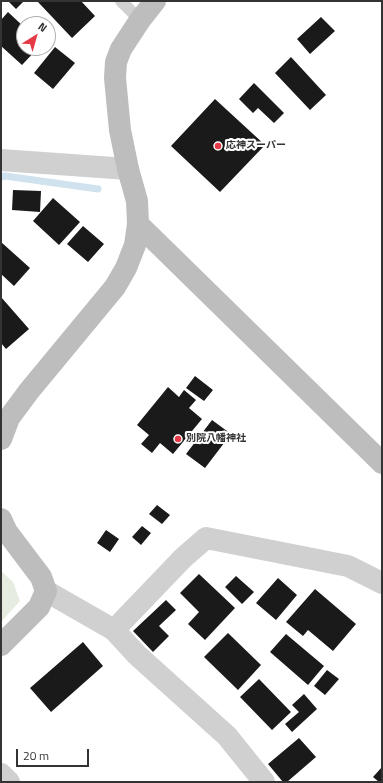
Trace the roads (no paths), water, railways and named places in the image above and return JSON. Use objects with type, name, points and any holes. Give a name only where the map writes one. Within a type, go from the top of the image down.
[{"type":"street","points":[[1,439],[9,418],[29,391],[116,287],[126,268],[135,245],[138,224],[137,202],[128,169],[116,104],[116,62],[121,49],[140,20],[155,1]]},
{"type":"street","points":[[1,160],[128,169]]},
{"type":"street","points":[[138,224],[382,462]]},
{"type":"street","points":[[1,519],[7,532],[41,577],[46,591],[114,630],[137,655],[227,736],[264,782]]},
{"type":"street","points":[[114,630],[183,558],[206,538],[348,566],[382,582]]},
{"type":"street","points":[[1,646],[39,607],[46,591]]},
{"type":"street","points":[[1,774],[9,782]]},
{"type":"lane","points":[[121,1],[140,20]]},
{"type":"waterway","points":[[1,177],[5,176],[98,189]]},
{"type":"place","name":"応神スーパー","points":[[218,146]]},
{"type":"place","name":"別院八幡神社","points":[[178,439]]}]
